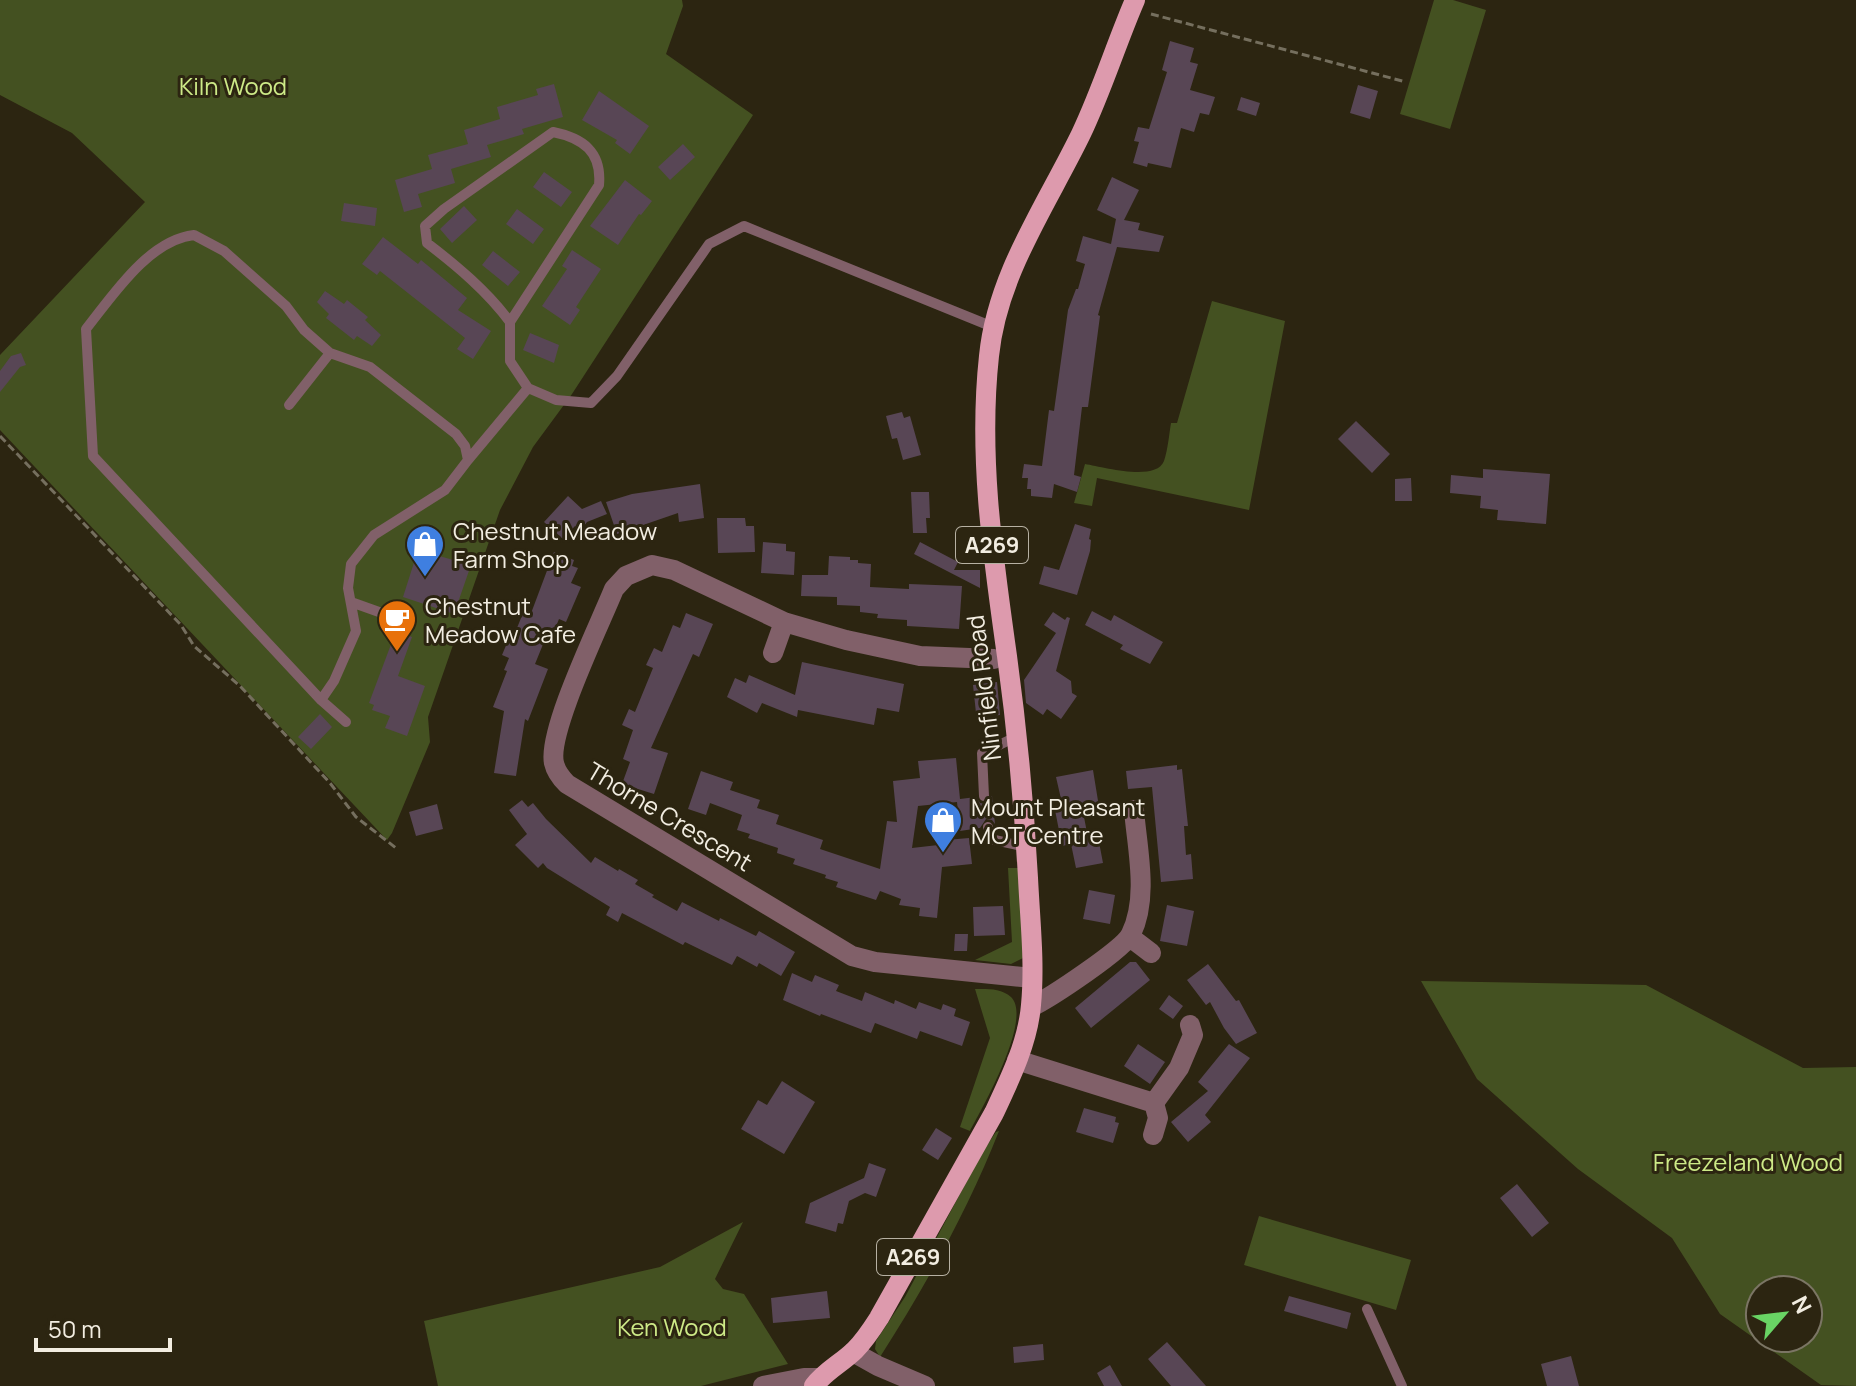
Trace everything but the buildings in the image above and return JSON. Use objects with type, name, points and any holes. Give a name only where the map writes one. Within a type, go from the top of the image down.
[{"type":"main road","name":"Ninfield Road","points":[[817,1382],[853,1352],[879,1318],[994,1113],[1017,1060],[1031,1007],[1027,847],[986,488],[988,356],[1006,283],[1092,109],[1134,4]]},
{"type":"street","name":"Thorne Crescent","points":[[994,659],[920,656],[846,640],[784,622],[674,570],[652,565],[626,576],[614,589],[557,727],[553,762],[567,784],[852,956],[875,962],[1032,978]]},
{"type":"street","points":[[773,653],[784,622]]},
{"type":"street","points":[[1031,1007],[1057,994],[1130,937],[1137,916],[1140,888],[1134,810]]},
{"type":"street","points":[[1130,937],[1151,953]]},
{"type":"street","points":[[1154,1103],[1179,1068],[1193,1035],[1190,1025]]},
{"type":"street","points":[[1017,1060],[1154,1103]]},
{"type":"street","points":[[1153,1135],[1158,1118],[1154,1103]]},
{"type":"street","points":[[853,1352],[925,1386]]},
{"type":"street","points":[[763,1386],[804,1378],[817,1382]]},
{"type":"lane","points":[[510,322],[459,268],[427,243],[425,226],[444,209],[553,132],[573,136],[589,147],[601,170],[599,185],[510,322],[510,361],[528,388],[556,400],[591,403],[617,376],[709,244],[744,226],[993,327]]},
{"type":"lane","points":[[346,722],[321,700],[93,456],[86,329],[122,283],[165,244],[180,236],[194,235],[224,251],[286,306],[304,330],[330,353],[370,367],[456,434],[465,446],[468,460]]},
{"type":"lane","points":[[289,405],[330,353]]},
{"type":"lane","points":[[321,700],[334,681],[356,631],[348,588],[351,564],[374,535],[445,490],[528,388]]},
{"type":"lane","points":[[351,602],[407,622]]},
{"type":"lane","points":[[984,796],[982,753],[1016,737]]},
{"type":"lane","points":[[988,827],[990,839],[1027,847]]},
{"type":"lane","points":[[1367,1309],[1402,1386]]},
{"type":"path","points":[[1134,4],[1406,82]]},
{"type":"path","points":[[0,436],[181,625],[194,646],[222,668],[290,740],[356,817],[396,848]]},
{"type":"green space","name":"Kiln Wood","points":[[0,0],[682,0],[683,6],[666,54],[753,115],[572,394],[533,447],[500,510],[428,717],[430,742],[387,840],[0,430],[0,355],[145,202],[72,133],[0,95]]},
{"type":"green space","points":[[1434,0],[1453,0],[1486,10],[1450,129],[1400,114]]},
{"type":"green space","points":[[1212,301],[1285,321],[1249,510],[1097,478],[1092,506],[1074,503],[1085,464],[1140,472],[1151,471],[1164,461],[1171,423],[1177,423]]},
{"type":"green space","points":[[1008,868],[1020,868],[1023,958],[1011,964],[975,960],[1012,942]]},
{"type":"green space","name":"Freezeland Wood","points":[[1421,981],[1646,985],[1803,1068],[1856,1067],[1856,1386],[1821,1385],[1777,1354],[1824,1354],[1824,1274],[1744,1274],[1744,1331],[1720,1314],[1672,1238],[1578,1169],[1477,1079]]},
{"type":"green space","points":[[975,989],[998,991],[1011,997],[1016,1008],[1016,1023],[1004,1063],[970,1131],[960,1127],[990,1038]]},
{"type":"green space","points":[[999,1131],[945,1247],[880,1357],[875,1349],[876,1341],[905,1297],[983,1151]]},
{"type":"green space","points":[[1259,1216],[1411,1260],[1396,1310],[1244,1265]]},
{"type":"green space","name":"Ken Wood","points":[[743,1222],[715,1279],[723,1289],[744,1294],[788,1364],[701,1386],[438,1386],[424,1321],[660,1267]]},
{"type":"place","name":"Chestnut Meadow Farm Shop","points":[[425,578]]},
{"type":"place","name":"Chestnut Meadow Cafe","points":[[397,653]]},
{"type":"place","name":"Mount Pleasant MOT Centre","points":[[943,854]]}]
